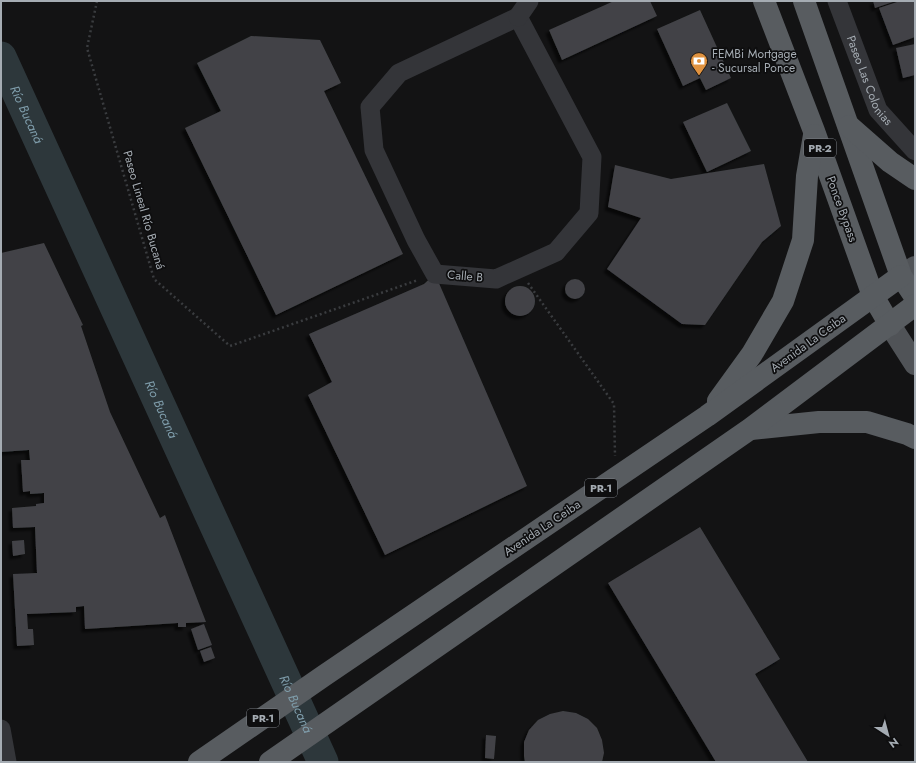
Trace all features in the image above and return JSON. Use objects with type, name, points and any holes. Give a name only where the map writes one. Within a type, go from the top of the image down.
[{"type":"highway","name":"Ponce Bypass","points":[[764,1],[814,131],[873,296],[890,325]]},
{"type":"highway","name":"PR-2","points":[[804,1],[847,124],[908,271]]},
{"type":"highway","points":[[847,124],[890,162],[915,179]]},
{"type":"highway","points":[[707,416],[752,354],[783,301],[803,240],[807,176],[814,131]]},
{"type":"highway","points":[[908,271],[915,296]]},
{"type":"highway","name":"Avenida La Ceiba","points":[[200,761],[707,416],[908,271]]},
{"type":"highway","points":[[270,762],[750,429],[915,305]]},
{"type":"highway","points":[[750,429],[819,422],[867,422],[907,434],[915,438]]},
{"type":"main road","points":[[890,325],[915,364]]},
{"type":"street","name":"Calle B","points":[[518,17],[592,157],[589,213],[556,252],[496,279],[436,274],[416,240],[374,150],[370,107],[399,74],[518,17],[529,1]]},
{"type":"street","name":"Paseo Las Colonias","points":[[837,1],[878,110],[915,151]]},
{"type":"street","points":[[1,729],[7,762]]},
{"type":"path","name":"Paseo Lineal Río Bucaná","points":[[97,1],[87,48],[154,279],[230,346],[436,274]]},
{"type":"path","points":[[518,269],[614,404],[615,478]]},
{"type":"building","points":[[614,1],[650,1],[657,16],[562,60],[549,30]]},
{"type":"building","points":[[873,1],[896,1],[875,8]]},
{"type":"building","points":[[900,1],[915,1],[915,37],[893,45],[879,8]]},
{"type":"building","points":[[700,10],[731,78],[706,90],[700,78],[683,86],[657,29]]},
{"type":"building","points":[[251,36],[320,40],[341,83],[324,91],[403,254],[276,315],[185,128],[221,111],[197,63]]},
{"type":"building","points":[[915,44],[915,75],[903,78],[896,48]]},
{"type":"building","points":[[727,103],[751,151],[707,172],[683,122]]},
{"type":"building","points":[[764,164],[781,226],[762,242],[705,325],[682,324],[607,269],[641,218],[608,207],[615,165],[671,179]]},
{"type":"building","points":[[44,243],[83,325],[81,326],[110,412],[160,518],[165,515],[206,622],[186,623],[186,627],[178,627],[178,623],[85,629],[84,606],[76,607],[76,612],[27,614],[28,629],[33,629],[34,645],[17,646],[13,574],[37,573],[35,527],[13,528],[12,508],[36,506],[36,504],[44,503],[44,493],[30,494],[30,491],[23,492],[21,460],[30,460],[29,450],[1,452],[1,253]]},
{"type":"building","points":[[435,274],[527,486],[385,555],[308,395],[332,382],[309,334],[424,284]]},
{"type":"building","points":[[575,279],[582,282],[585,289],[582,296],[575,299],[568,296],[565,289],[568,282]]},
{"type":"building","points":[[520,286],[530,291],[535,301],[530,311],[520,316],[510,311],[505,301],[510,291]]},
{"type":"building","points":[[700,527],[780,659],[755,674],[808,762],[716,762],[608,583]]},
{"type":"building","points":[[24,540],[25,554],[13,556],[12,541]]},
{"type":"building","points":[[204,624],[212,645],[198,650],[191,629]]},
{"type":"building","points":[[211,647],[215,658],[204,662],[200,651]]},
{"type":"building","points":[[563,711],[576,713],[588,719],[597,728],[602,740],[604,753],[602,762],[525,762],[524,742],[529,730],[538,720],[550,714]]},
{"type":"building","points":[[486,735],[496,736],[494,759],[485,758]]},
{"type":"waterway","name":"Río Bucaná","points":[[1,57],[323,762]]},
{"type":"place","name":"FEMBi Mortgage - Sucursal Ponce","points":[[699,76]]}]
